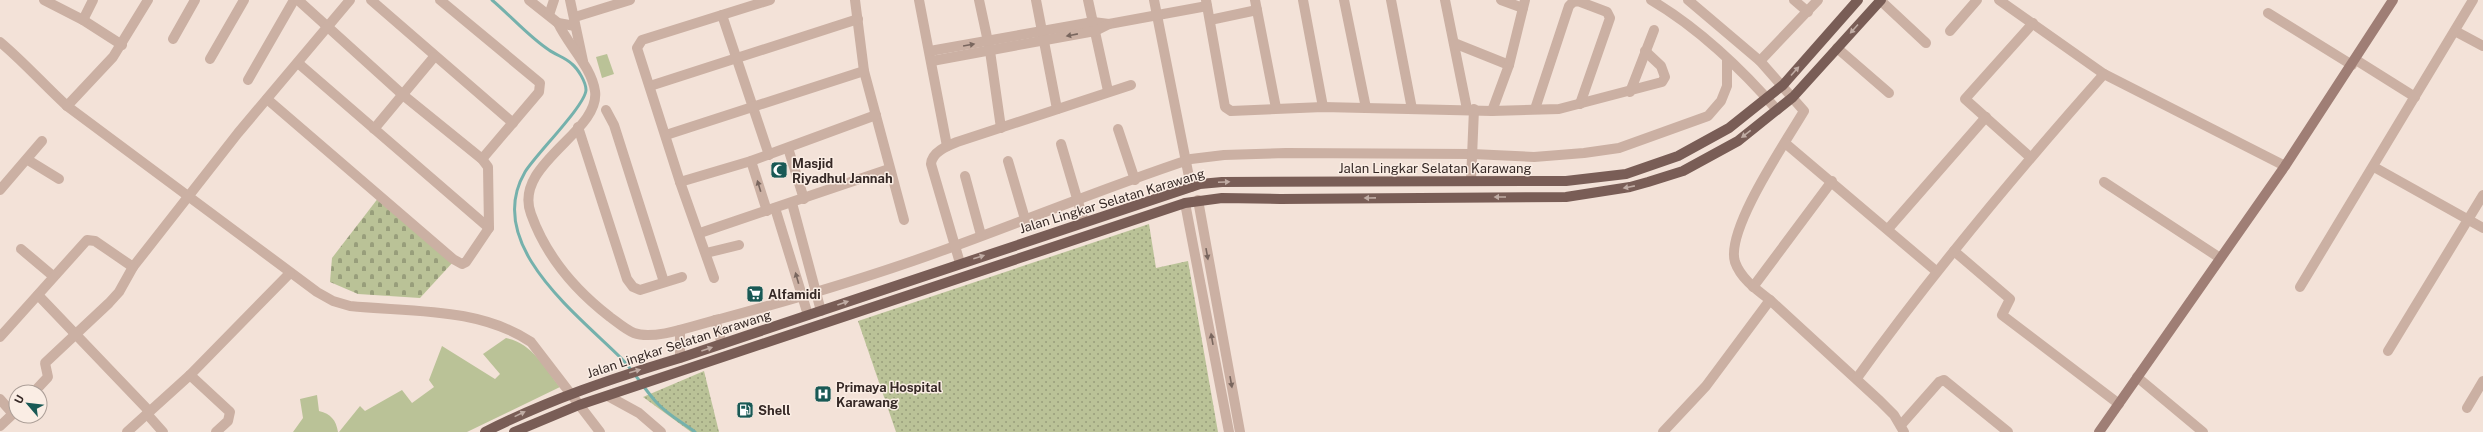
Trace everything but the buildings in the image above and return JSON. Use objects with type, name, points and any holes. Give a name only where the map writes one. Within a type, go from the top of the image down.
[{"type":"main road","name":"Jalan Lingkar Selatan Karawang","points":[[485,432],[525,412],[613,378],[680,358],[960,263],[1191,187],[1222,182],[1414,180],[1566,181],[1626,174],[1678,156],[1729,128],[1783,85],[1858,0]]},
{"type":"main road","name":"Jalan Lingkar Selatan Karawang","points":[[514,432],[579,405],[1185,203],[1198,200],[1222,198],[1566,197],[1630,187],[1683,171],[1738,141],[1793,97],[1881,0]]},
{"type":"main road","points":[[1413,197],[1414,180]]},
{"type":"street","points":[[44,0],[83,20],[122,45]]},
{"type":"street","points":[[83,20],[93,0]]},
{"type":"street","points":[[67,106],[122,45],[148,0]]},
{"type":"street","points":[[173,39],[195,0]]},
{"type":"street","points":[[210,59],[244,0]]},
{"type":"street","points":[[248,80],[294,0]]},
{"type":"street","points":[[267,100],[457,262],[466,262],[489,228],[490,171],[482,159],[403,95],[330,27],[298,0]]},
{"type":"street","points":[[41,384],[48,377],[44,363],[119,292],[132,267],[267,100],[330,27],[350,0]]},
{"type":"street","points":[[370,0],[512,123]]},
{"type":"street","points":[[440,0],[540,83],[539,92],[482,159]]},
{"type":"street","points":[[528,0],[558,23],[585,67],[594,89],[595,101],[578,127],[532,182],[527,195],[530,213],[563,274],[590,302],[635,334],[650,335],[680,330],[816,293],[955,245],[1184,161],[1224,155],[1472,154],[1534,157],[1584,153],[1619,148],[1708,116],[1716,108],[1727,86],[1727,60]]},
{"type":"street","points":[[549,15],[554,0]]},
{"type":"street","points":[[570,0],[585,67]]},
{"type":"street","points":[[558,23],[575,21],[630,0]]},
{"type":"street","points":[[714,278],[700,233],[680,182],[637,48],[642,40],[770,0]]},
{"type":"street","points":[[855,0],[864,71],[889,169],[904,220]]},
{"type":"street","points":[[920,0],[947,146]]},
{"type":"street","points":[[979,0],[989,46],[1001,128]]},
{"type":"street","points":[[1036,0],[1057,109]]},
{"type":"street","points":[[1088,0],[1108,91]]},
{"type":"street","points":[[1154,0],[1184,161],[1191,187]]},
{"type":"street","points":[[1304,0],[1324,107]]},
{"type":"street","points":[[1344,0],[1366,108]]},
{"type":"street","points":[[1391,0],[1412,109]]},
{"type":"street","points":[[1445,0],[1470,109],[1472,154],[1471,180]]},
{"type":"street","points":[[1492,111],[1509,65],[1524,4],[1501,0]]},
{"type":"street","points":[[1651,0],[1677,15],[1747,76],[1777,110]]},
{"type":"street","points":[[1688,0],[1760,61],[1783,85],[1804,111],[1752,200],[1735,250],[1735,261],[1740,272],[1753,287],[1770,300],[1857,378],[1894,415],[1903,429],[1938,382],[1944,380],[2008,432]]},
{"type":"street","points":[[1794,0],[1808,12]]},
{"type":"street","points":[[1760,61],[1818,0]]},
{"type":"street","points":[[1881,0],[1926,43]]},
{"type":"street","points":[[1950,31],[1977,0]]},
{"type":"street","points":[[1999,0],[2104,74],[2285,166]]},
{"type":"street","points":[[2099,432],[2285,166],[2393,0]]},
{"type":"street","points":[[2300,287],[2374,167],[2473,0]]},
{"type":"street","points":[[1535,109],[1569,6],[1572,2],[1578,1],[1607,12],[1610,18],[1580,104]]},
{"type":"street","points":[[931,56],[1157,15],[1207,3],[1225,107],[1231,111],[1324,107],[1470,109],[1492,111],[1559,109],[1630,92],[1664,80],[1663,69],[1645,51]]},
{"type":"street","points":[[1210,20],[1256,5],[1276,108]]},
{"type":"street","points":[[2268,13],[2415,97]]},
{"type":"street","points":[[722,15],[769,155]]},
{"type":"street","points":[[650,86],[858,19]]},
{"type":"street","points":[[2030,157],[1967,101],[1967,96],[2033,23]]},
{"type":"street","points":[[1630,92],[1654,30]]},
{"type":"street","points":[[2455,31],[2483,46]]},
{"type":"street","points":[[0,42],[21,60],[44,86],[67,106],[190,195],[290,273],[321,295],[350,306],[462,316],[494,324],[517,332],[531,342],[600,432]]},
{"type":"street","points":[[1454,43],[1509,65]]},
{"type":"street","points":[[1837,48],[1889,93]]},
{"type":"street","points":[[374,129],[434,57]]},
{"type":"street","points":[[298,63],[489,228]]},
{"type":"street","points":[[666,135],[864,71]]},
{"type":"street","points":[[1857,378],[1936,271],[2030,157],[2104,74]]},
{"type":"street","points":[[960,263],[931,164],[933,156],[947,146],[1108,91],[1131,85]]},
{"type":"street","points":[[606,110],[614,125],[664,282]]},
{"type":"street","points":[[680,182],[752,161],[876,115]]},
{"type":"street","points":[[1888,229],[1986,117]]},
{"type":"street","points":[[578,127],[627,279],[633,287],[640,290],[682,277]]},
{"type":"street","points":[[1118,129],[1135,180]]},
{"type":"street","points":[[0,190],[28,160],[42,141]]},
{"type":"street","points":[[1785,143],[1832,181],[1936,271]]},
{"type":"street","points":[[1061,144],[1084,222]]},
{"type":"street","points":[[788,148],[804,199]]},
{"type":"street","points":[[28,160],[59,179]]},
{"type":"street","points":[[752,161],[771,210],[786,241],[808,315]]},
{"type":"street","points":[[1008,161],[1024,219]]},
{"type":"street","points":[[2374,167],[2483,228]]},
{"type":"street","points":[[700,233],[889,169]]},
{"type":"street","points":[[965,176],[981,235]]},
{"type":"street","points":[[1753,287],[1832,181]]},
{"type":"street","points":[[2104,182],[2220,258]]},
{"type":"street","points":[[2388,351],[2483,195]]},
{"type":"street","points":[[1198,200],[1240,432]]},
{"type":"street","points":[[792,203],[821,311]]},
{"type":"street","points":[[1185,203],[1191,227],[1229,432]]},
{"type":"street","points":[[1191,227],[1202,224]]},
{"type":"street","points":[[786,241],[801,236]]},
{"type":"street","points":[[0,336],[38,295],[53,276],[90,239],[132,267]]},
{"type":"street","points":[[706,253],[739,245]]},
{"type":"street","points":[[22,249],[53,276]]},
{"type":"street","points":[[1954,251],[2010,299],[2002,315],[2119,404]]},
{"type":"street","points":[[127,432],[190,375],[290,273]]},
{"type":"street","points":[[38,295],[76,333],[148,413],[163,432]]},
{"type":"street","points":[[1663,432],[1706,386],[1770,300]]},
{"type":"street","points":[[715,320],[722,344]]},
{"type":"street","points":[[680,330],[680,358]]},
{"type":"street","points":[[190,375],[230,412],[228,421],[216,432]]},
{"type":"street","points":[[2137,377],[2203,432]]},
{"type":"street","points":[[2467,408],[2483,381]]},
{"type":"street","points":[[608,396],[638,413],[661,432]]},
{"type":"street","points":[[0,399],[8,406]]},
{"type":"street","points":[[0,426],[8,419]]},
{"type":"green space","points":[[607,54],[614,74],[602,78],[596,57]]},
{"type":"green space","points":[[379,197],[454,261],[420,298],[358,294],[330,282],[332,258]]},
{"type":"green space","points":[[1149,224],[1156,268],[1188,261],[1218,432],[896,432],[858,321]]},
{"type":"green space","points":[[506,338],[523,345],[530,350],[543,364],[560,387],[467,432],[339,432],[360,406],[365,411],[402,390],[412,403],[434,387],[429,380],[442,346],[495,379],[500,374],[483,354]]},
{"type":"green space","points":[[704,371],[719,432],[691,432],[643,397]]},
{"type":"green space","points":[[317,395],[319,411],[332,418],[336,424],[338,432],[293,432],[303,418],[300,399]]},
{"type":"waterway","points":[[492,0],[527,33],[552,52],[572,64],[577,69],[586,87],[584,97],[578,107],[525,172],[515,199],[516,225],[525,251],[541,276],[560,299],[626,363],[657,403],[670,415],[695,432]]},
{"type":"place","name":"Masjid Riyadhul Jannah","points":[[779,170]]},
{"type":"place","name":"Alfamidi","points":[[755,294]]},
{"type":"place","name":"Primaya Hospital Karawang","points":[[823,394]]},
{"type":"place","name":"Shell","points":[[745,410]]}]
